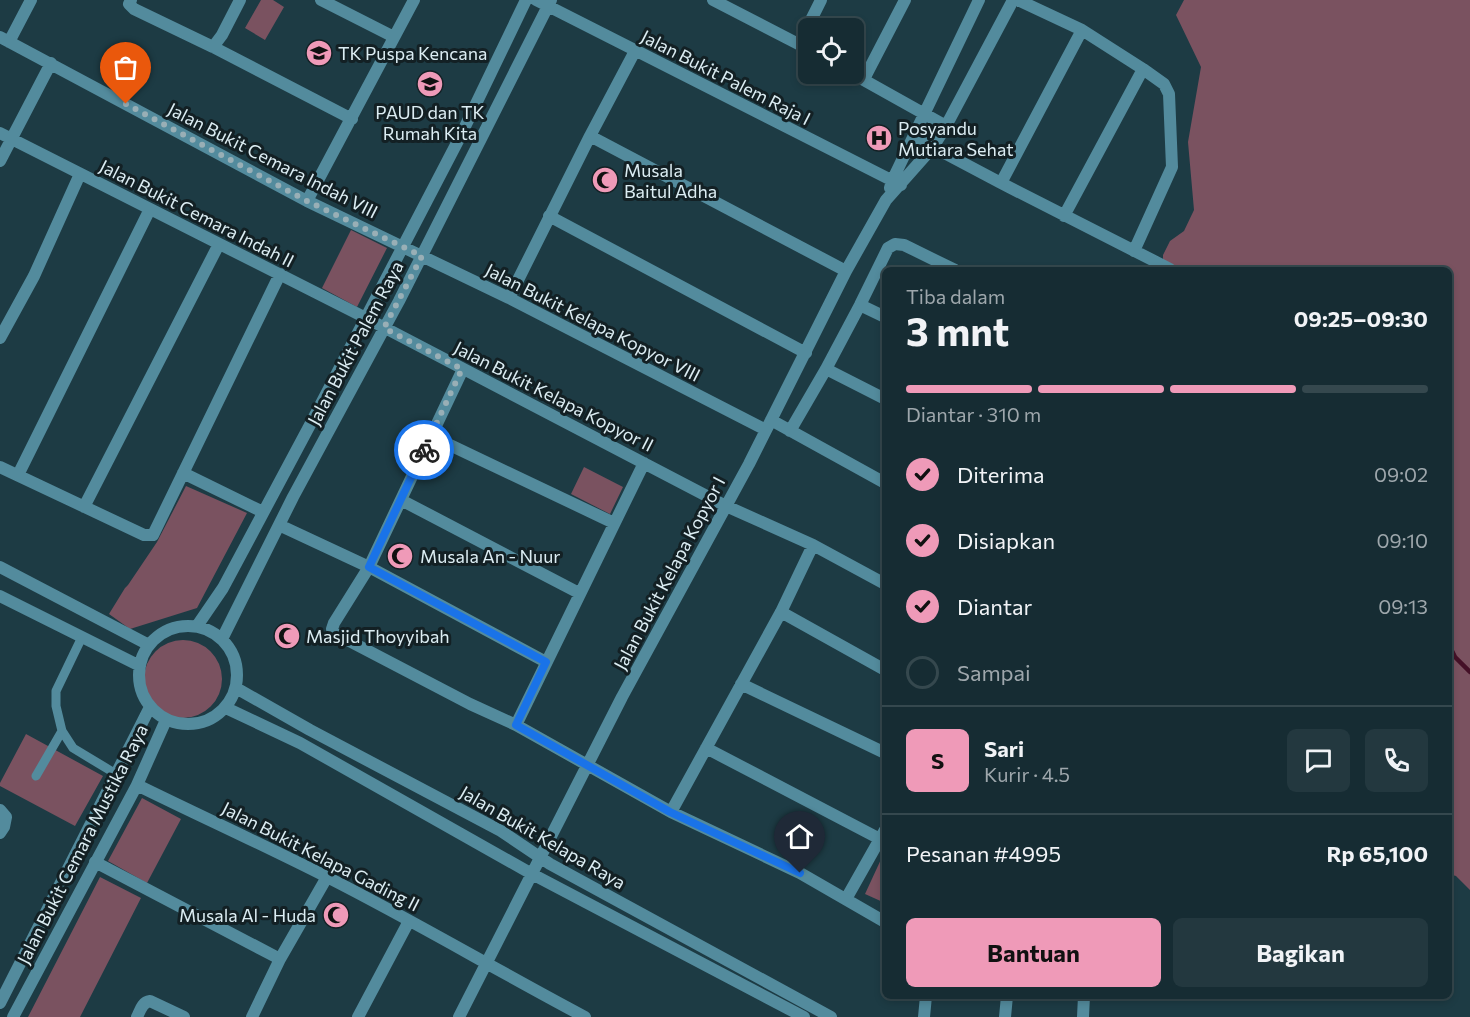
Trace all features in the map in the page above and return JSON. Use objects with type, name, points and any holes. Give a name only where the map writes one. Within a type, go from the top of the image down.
[{"type":"street","points":[[4,39],[31,0]]},
{"type":"street","points":[[131,0],[129,4],[134,9],[352,119]]},
{"type":"street","points":[[213,47],[240,0]]},
{"type":"street","points":[[321,0],[394,37]]},
{"type":"street","points":[[307,201],[414,0]]},
{"type":"street","name":"Jalan Bukit Palem Raya","points":[[197,626],[223,588],[311,423],[460,137],[526,0]]},
{"type":"street","name":"Jalan Bukit Palem Raja I","points":[[536,0],[550,3],[635,51],[896,183]]},
{"type":"street","points":[[713,0],[735,5],[798,43]]},
{"type":"street","points":[[814,18],[821,0]]},
{"type":"street","points":[[864,66],[905,0]]},
{"type":"street","points":[[896,183],[914,136],[979,0]]},
{"type":"street","points":[[896,183],[933,147],[1013,0]]},
{"type":"street","points":[[1018,0],[1082,30],[1164,84],[1169,94],[1172,167],[1134,251]]},
{"type":"street","name":"Jalan Bukit Palem Raya","points":[[222,639],[279,525],[422,256],[550,3]]},
{"type":"street","points":[[1001,183],[1082,30]]},
{"type":"street","name":"Jalan Bukit Cemara Indah VIII","points":[[4,39],[307,201],[403,247]]},
{"type":"street","points":[[509,298],[635,51]]},
{"type":"street","points":[[0,161],[6,136],[51,63]]},
{"type":"street","points":[[1064,216],[1143,69]]},
{"type":"street","points":[[864,79],[946,126]]},
{"type":"street","name":"Jalan Bukit Cemara Indah II","points":[[6,136],[366,318]]},
{"type":"street","points":[[590,136],[846,271]]},
{"type":"street","points":[[914,136],[1166,267]]},
{"type":"street","points":[[0,338],[34,276],[81,174]]},
{"type":"street","name":"Jalan Bukit Kelapa Kopyor I","points":[[459,1017],[622,697],[726,506],[846,271],[896,183]]},
{"type":"street","points":[[18,475],[150,209]]},
{"type":"street","points":[[549,216],[806,352]]},
{"type":"street","points":[[84,507],[219,244]]},
{"type":"street","points":[[790,431],[826,369],[888,248],[895,244],[904,245],[949,267]]},
{"type":"street","name":"Jalan Bukit Kelapa Kopyor VIII","points":[[403,247],[768,425],[790,431],[882,481]]},
{"type":"street","points":[[0,467],[144,535],[153,535],[279,274]]},
{"type":"street","points":[[860,305],[882,316]]},
{"type":"street","name":"Jalan Bukit Kelapa Kopyor II","points":[[366,318],[726,506],[813,545],[882,582]]},
{"type":"street","points":[[462,369],[369,567],[334,623],[332,629],[334,633],[470,704],[516,725],[670,812],[800,873],[882,920]]},
{"type":"street","points":[[826,369],[882,397]]},
{"type":"street","points":[[311,423],[328,433]]},
{"type":"street","points":[[431,436],[614,523]]},
{"type":"street","points":[[516,725],[644,463]]},
{"type":"street","points":[[183,473],[263,512]]},
{"type":"street","points":[[401,500],[579,594]]},
{"type":"street","points":[[279,525],[369,567],[546,662]]},
{"type":"street","points":[[670,812],[781,612],[813,545]]},
{"type":"street","points":[[0,567],[149,645]]},
{"type":"street","points":[[0,596],[140,666]]},
{"type":"street","points":[[781,612],[882,668]]},
{"type":"street","points":[[197,626],[210,630],[222,639],[236,661],[236,688],[226,708],[208,721],[187,725],[166,720],[150,706],[140,687],[140,666],[149,645],[170,629],[197,626]]},
{"type":"street","points":[[741,684],[882,752]]},
{"type":"street","name":"Jalan Bukit Kelapa Raya","points":[[236,688],[310,730],[501,831],[550,864],[831,1017]]},
{"type":"street","name":"Jalan Bukit Cemara Mustika Raya","points":[[0,1003],[150,706]]},
{"type":"street","name":"Jalan Bukit Kelapa Raya","points":[[226,708],[300,742],[532,874],[804,1017]]},
{"type":"street","name":"Jalan Bukit Cemara Mustika Raya","points":[[13,1017],[137,785],[166,720]]},
{"type":"street","points":[[706,748],[882,835],[846,899]]},
{"type":"street","name":"Jalan Bukit Kelapa Gading II","points":[[137,785],[327,877],[486,964],[563,1012],[585,1017]]},
{"type":"street","points":[[0,810],[6,817],[0,833]]},
{"type":"street","points":[[95,862],[280,959]]},
{"type":"street","points":[[252,1017],[280,959],[327,877]]},
{"type":"street","points":[[358,1017],[409,921]]},
{"type":"street","points":[[25,954],[42,962]]},
{"type":"street","points":[[742,984],[749,972]]},
{"type":"street","points":[[924,1017],[926,999]]},
{"type":"street","points":[[1005,1017],[1006,999]]},
{"type":"street","points":[[1083,1017],[1084,999]]},
{"type":"street","points":[[137,1017],[143,1005],[150,1001],[184,1017]]},
{"type":"lane","points":[[82,637],[56,691],[56,706],[62,731],[73,748],[116,774]]},
{"type":"lane","points":[[36,776],[62,731]]},
{"type":"shaded area","points":[[261,0],[273,0],[284,7],[265,40],[245,28]]},
{"type":"shaded area","points":[[1184,0],[1470,0],[1470,890],[1452,875],[1452,267],[1163,267],[1163,255],[1170,241],[1184,231],[1194,210],[1188,142],[1201,67],[1176,15]]},
{"type":"shaded area","points":[[351,230],[387,248],[357,307],[322,288]]},
{"type":"shaded area","points":[[584,467],[623,487],[610,514],[571,494]]},
{"type":"shaded area","points":[[186,486],[247,513],[197,608],[130,629],[109,614],[157,542]]},
{"type":"shaded area","points":[[183,640],[198,643],[211,651],[219,664],[222,679],[219,694],[211,707],[198,715],[183,718],[168,715],[155,707],[147,694],[144,679],[147,664],[155,651],[168,643]]},
{"type":"shaded area","points":[[26,734],[103,776],[75,826],[0,786]]},
{"type":"shaded area","points":[[142,798],[181,819],[147,883],[108,861]]},
{"type":"shaded area","points":[[882,857],[882,902],[865,894]]},
{"type":"shaded area","points":[[100,877],[141,898],[80,1017],[28,1017]]},
{"type":"waterway","points":[[1452,651],[1470,672]]},
{"type":"way so far","points":[[126,104],[307,201],[422,256],[384,328],[462,369],[424,450]]},
{"type":"place","name":"TK Puspa Kencana","points":[[319,53]]},
{"type":"place","name":"PAUD dan TK Rumah Kita","points":[[430,84]]},
{"type":"place","name":"Posyandu Mutiara Sehat","points":[[879,138]]},
{"type":"place","name":"Musala Baitul Adha","points":[[605,180]]},
{"type":"place","name":"Musala An - Nuur","points":[[400,556]]},
{"type":"place","name":"Masjid Thoyyibah","points":[[287,636]]},
{"type":"place","name":"Musala Al - Huda","points":[[336,915]]},
{"type":"route","points":[[424,450],[369,567],[546,662],[516,725],[670,812],[800,873]]}]
